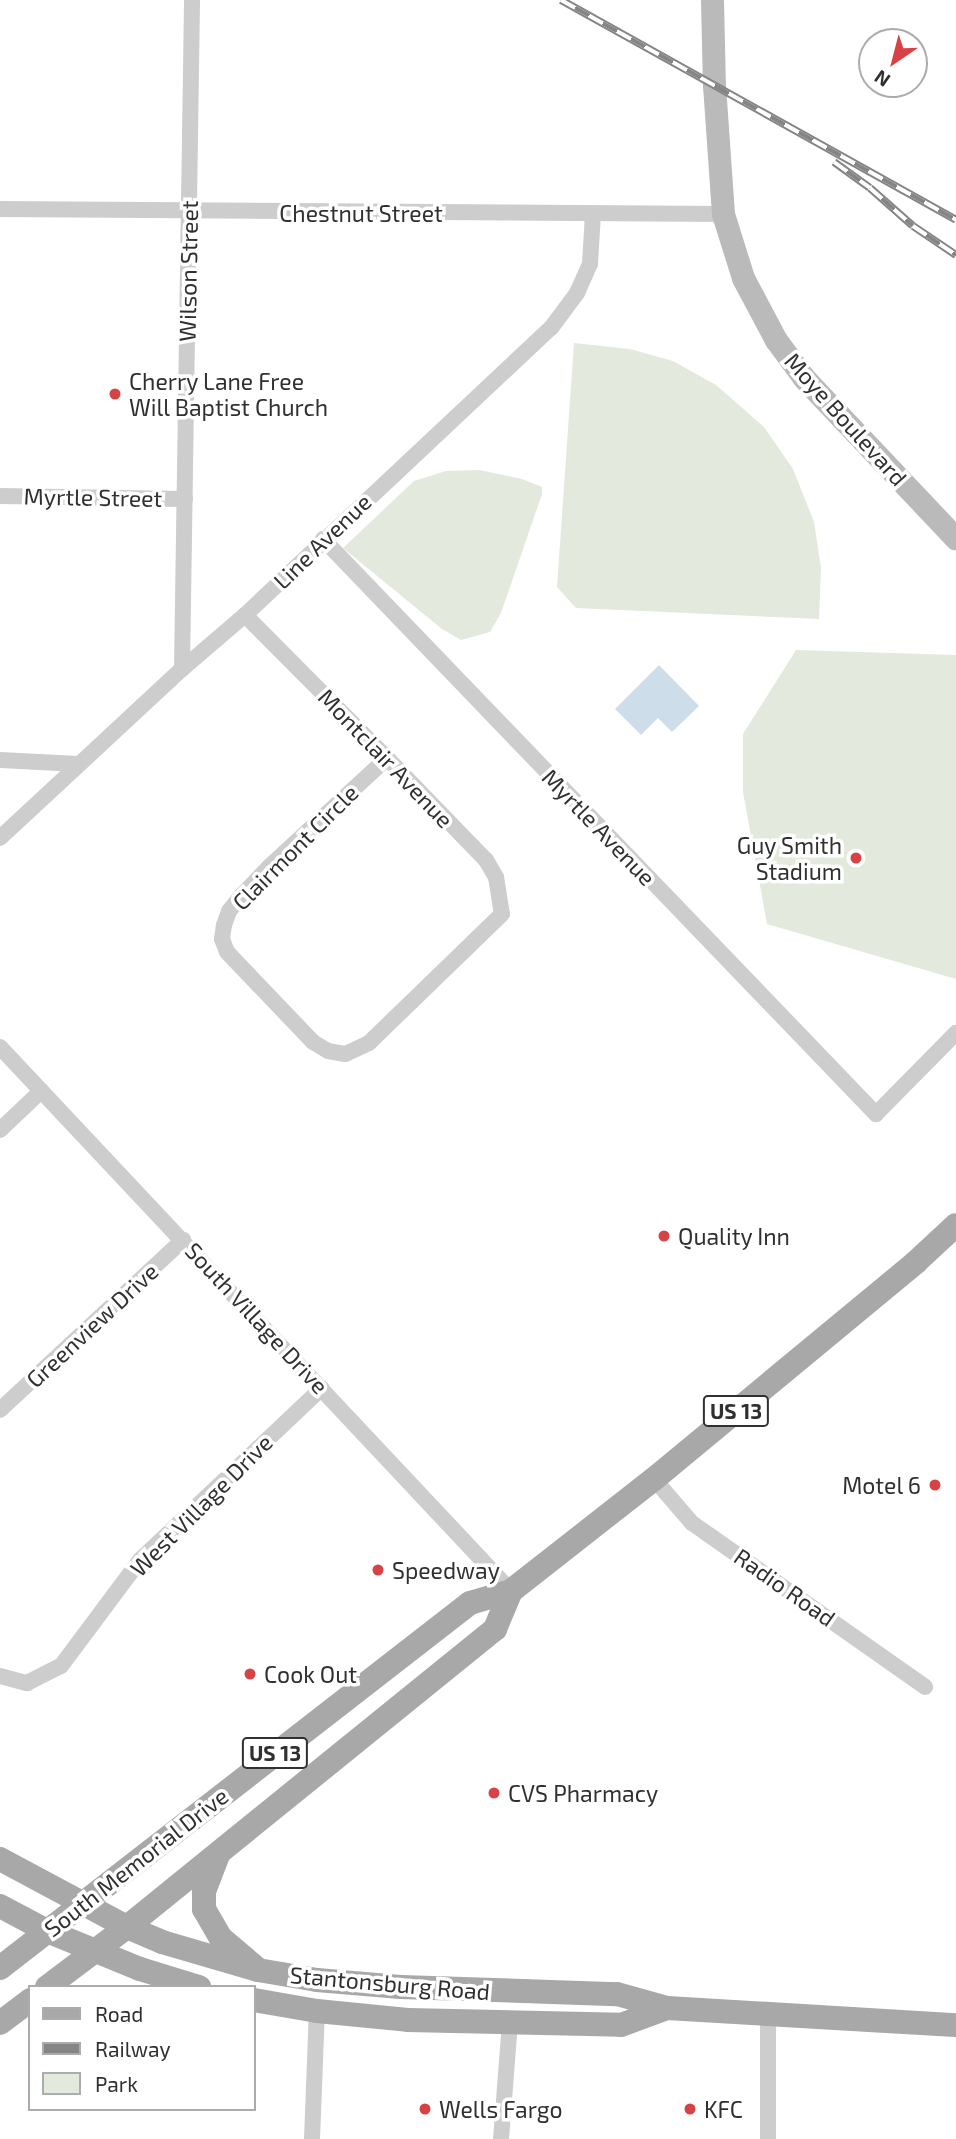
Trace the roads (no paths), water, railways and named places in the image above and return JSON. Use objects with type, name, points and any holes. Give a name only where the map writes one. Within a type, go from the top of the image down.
[{"type":"main road","name":"Moye Boulevard","points":[[712,0],[714,85],[723,214],[743,278],[783,349],[804,378],[956,539]]},
{"type":"main road","name":"South Memorial Drive","points":[[0,1968],[470,1603],[511,1591],[654,1479],[916,1262],[956,1225]]},
{"type":"main road","name":"South Memorial Drive","points":[[50,1985],[127,1927],[495,1629],[511,1591]]},
{"type":"main road","points":[[219,1853],[204,1891],[204,1909],[221,1938],[258,1970]]},
{"type":"main road","name":"Stantonsburg Road","points":[[0,1859],[127,1927],[168,1944],[258,1970],[317,1980],[401,1987],[617,1994],[667,2008],[956,2025]]},
{"type":"main road","points":[[0,1906],[47,1931],[140,1969],[192,1985]]},
{"type":"main road","name":"Stantonsburg Road","points":[[256,2000],[317,2011],[408,2020],[621,2025],[667,2008]]},
{"type":"main road","points":[[0,2023],[28,2002]]},
{"type":"street","name":"Wilson Street","points":[[182,669],[192,0]]},
{"type":"street","name":"Chestnut Street","points":[[0,209],[188,213],[723,214]]},
{"type":"street","name":"Line Avenue","points":[[0,838],[182,669],[245,615],[551,328],[577,293],[590,264],[593,214]]},
{"type":"street","name":"Myrtle Street","points":[[0,496],[185,499]]},
{"type":"street","name":"Myrtle Avenue","points":[[323,539],[876,1114],[956,1033]]},
{"type":"street","name":"Montclair Avenue","points":[[245,615],[486,860],[496,877],[502,914]]},
{"type":"street","name":"Clairmont Circle","points":[[387,758],[242,895],[229,911],[224,925],[222,939],[227,951],[313,1042],[328,1051],[345,1054],[369,1044],[502,914]]},
{"type":"street","points":[[0,761],[78,764]]},
{"type":"street","name":"South Village Drive","points":[[0,1047],[511,1591]]},
{"type":"street","points":[[0,1130],[41,1091]]},
{"type":"street","name":"Greenview Drive","points":[[0,1410],[183,1240]]},
{"type":"street","name":"West Village Drive","points":[[0,1676],[27,1683],[61,1666],[140,1560],[322,1388]]},
{"type":"street","name":"Radio Road","points":[[654,1479],[692,1523],[925,1687]]},
{"type":"street","points":[[312,2139],[317,2011]]},
{"type":"street","points":[[768,2015],[768,2139]]},
{"type":"street","points":[[501,2139],[510,2022]]},
{"type":"water","points":[[659,665],[699,706],[672,732],[658,718],[641,735],[615,709]]},
{"type":"railway","points":[[561,0],[956,220]]},
{"type":"railway","points":[[834,162],[870,188],[913,226],[956,255]]},
{"type":"place","name":"Cherry Lane Free Will Baptist Church","points":[[115,394]]},
{"type":"place","name":"Guy Smith Stadium","points":[[856,858]]},
{"type":"place","name":"Quality Inn","points":[[664,1236]]},
{"type":"place","name":"Motel 6","points":[[935,1485]]},
{"type":"place","name":"Speedway","points":[[378,1570]]},
{"type":"place","name":"Cook Out","points":[[250,1674]]},
{"type":"place","name":"CVS Pharmacy","points":[[494,1793]]},
{"type":"place","name":"Wells Fargo","points":[[425,2109]]},
{"type":"place","name":"KFC","points":[[690,2109]]}]
